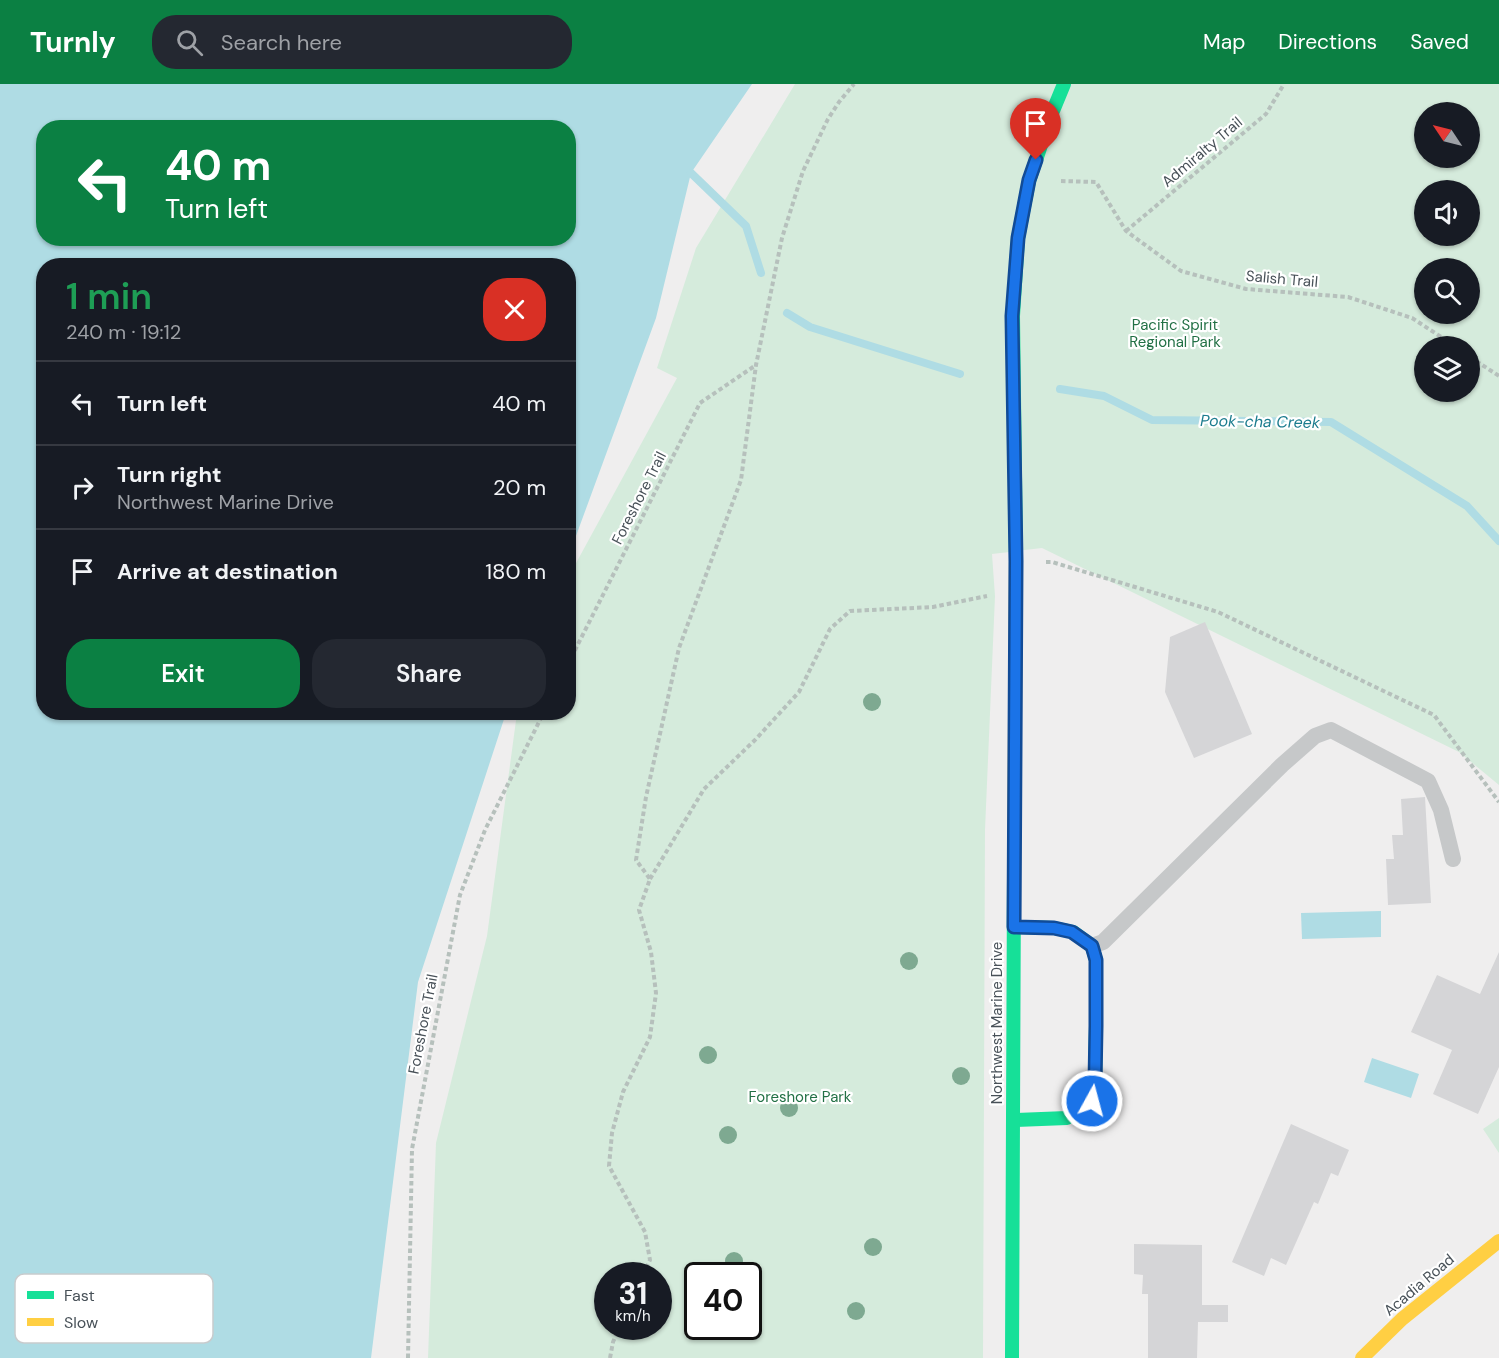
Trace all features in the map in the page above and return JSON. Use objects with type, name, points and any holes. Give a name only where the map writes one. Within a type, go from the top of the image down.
[{"type":"street","name":"Northwest Marine Drive","points":[[1012,1358],[1016,561],[1012,316],[1018,238],[1029,180],[1064,84]]},
{"type":"street","points":[[1013,1120],[1067,1118],[1092,1101],[1095,1083],[1096,1026],[1096,960],[1092,946],[1072,932],[1054,928],[1014,927]]},
{"type":"street","name":"Acadia Road","points":[[1362,1358],[1402,1319],[1499,1240]]},
{"type":"lane","points":[[1092,946],[1103,942],[1282,765],[1315,736],[1331,730],[1428,781],[1441,810],[1453,859]]},
{"type":"path","points":[[650,879],[636,860],[646,797],[679,648],[741,480],[756,365],[782,238],[803,171],[828,119],[854,84]]},
{"type":"path","name":"Admiralty Trail","points":[[1126,231],[1266,114],[1284,84]]},
{"type":"path","name":"Salish Trail","points":[[1029,180],[1096,182],[1126,231],[1181,271],[1246,289],[1348,297],[1412,318],[1440,336]]},
{"type":"path","points":[[1480,364],[1499,376]]},
{"type":"path","name":"Foreshore Trail","points":[[576,648],[700,403],[756,365]]},
{"type":"path","points":[[1016,561],[1052,562],[1218,612],[1434,715],[1499,802]]},
{"type":"path","points":[[649,1262],[645,1232],[609,1166],[612,1133],[623,1092],[650,1037],[656,993],[651,952],[639,910],[650,879],[704,789],[800,692],[830,629],[850,611],[933,607],[995,596]]},
{"type":"path","name":"Foreshore Trail","points":[[408,1358],[412,1149],[460,895],[485,830],[540,720]]},
{"type":"path","points":[[610,1358],[613,1340]]},
{"type":"green space","name":"Pacific Spirit Regional Park","points":[[795,84],[1499,84],[1499,785],[1459,752],[1042,548],[992,554],[995,596],[985,830],[983,1358],[428,1358],[436,1143],[487,936],[516,720],[576,720],[576,563],[677,378],[657,368],[696,248]]},
{"type":"green space","points":[[1499,1118],[1499,1153],[1483,1129]]},
{"type":"water","points":[[0,84],[752,84],[691,173],[656,318],[576,536],[576,258],[36,258],[36,720],[504,720],[418,982],[371,1358],[0,1358]]},
{"type":"water","points":[[1381,911],[1381,937],[1302,939],[1301,913]]},
{"type":"water","points":[[1372,1058],[1419,1074],[1411,1098],[1364,1082]]},
{"type":"building","points":[[1205,622],[1252,734],[1194,758],[1165,692],[1170,637]]},
{"type":"building","points":[[1425,797],[1431,903],[1388,905],[1386,859],[1394,859],[1392,835],[1403,835],[1401,799]]},
{"type":"building","points":[[1499,952],[1499,1067],[1478,1114],[1433,1094],[1452,1050],[1411,1032],[1437,975],[1480,994]]},
{"type":"building","points":[[1291,1124],[1349,1150],[1338,1176],[1331,1173],[1318,1204],[1314,1202],[1286,1265],[1271,1258],[1264,1276],[1232,1262]]},
{"type":"building","points":[[1134,1244],[1202,1245],[1202,1305],[1228,1305],[1228,1322],[1198,1322],[1197,1358],[1148,1358],[1148,1294],[1142,1294],[1143,1275],[1134,1274]]},
{"type":"waterway","name":"Pook-cha Creek","points":[[691,173],[746,226],[761,273]]},
{"type":"waterway","name":"Pook-cha Creek","points":[[787,313],[810,327],[960,374]]},
{"type":"waterway","name":"Pook-cha Creek","points":[[1060,389],[1104,396],[1152,420],[1331,422],[1467,506],[1499,541]]},
{"type":"traffic: fast","points":[[1016,554],[1013,316],[1018,238],[1029,181],[1064,84]]},
{"type":"traffic: fast","points":[[1012,1358],[1014,878]]},
{"type":"traffic: fast","points":[[1013,1120],[1067,1118],[1092,1101],[1095,1083],[1096,1026],[1096,960],[1092,946],[1073,932],[1054,928],[1014,927]]},
{"type":"traffic: slow","points":[[1014,878],[1016,554]]},
{"type":"traffic: slow","points":[[1362,1358],[1402,1319],[1499,1241]]},
{"type":"route","points":[[1036,160],[1029,180],[1018,238],[1012,316],[1016,561],[1014,927],[1054,928],[1072,932],[1092,946],[1096,960],[1096,1026],[1095,1083],[1092,1101]]},
{"type":"park label","name":"Foreshore Park","points":[[800,1097]]}]
